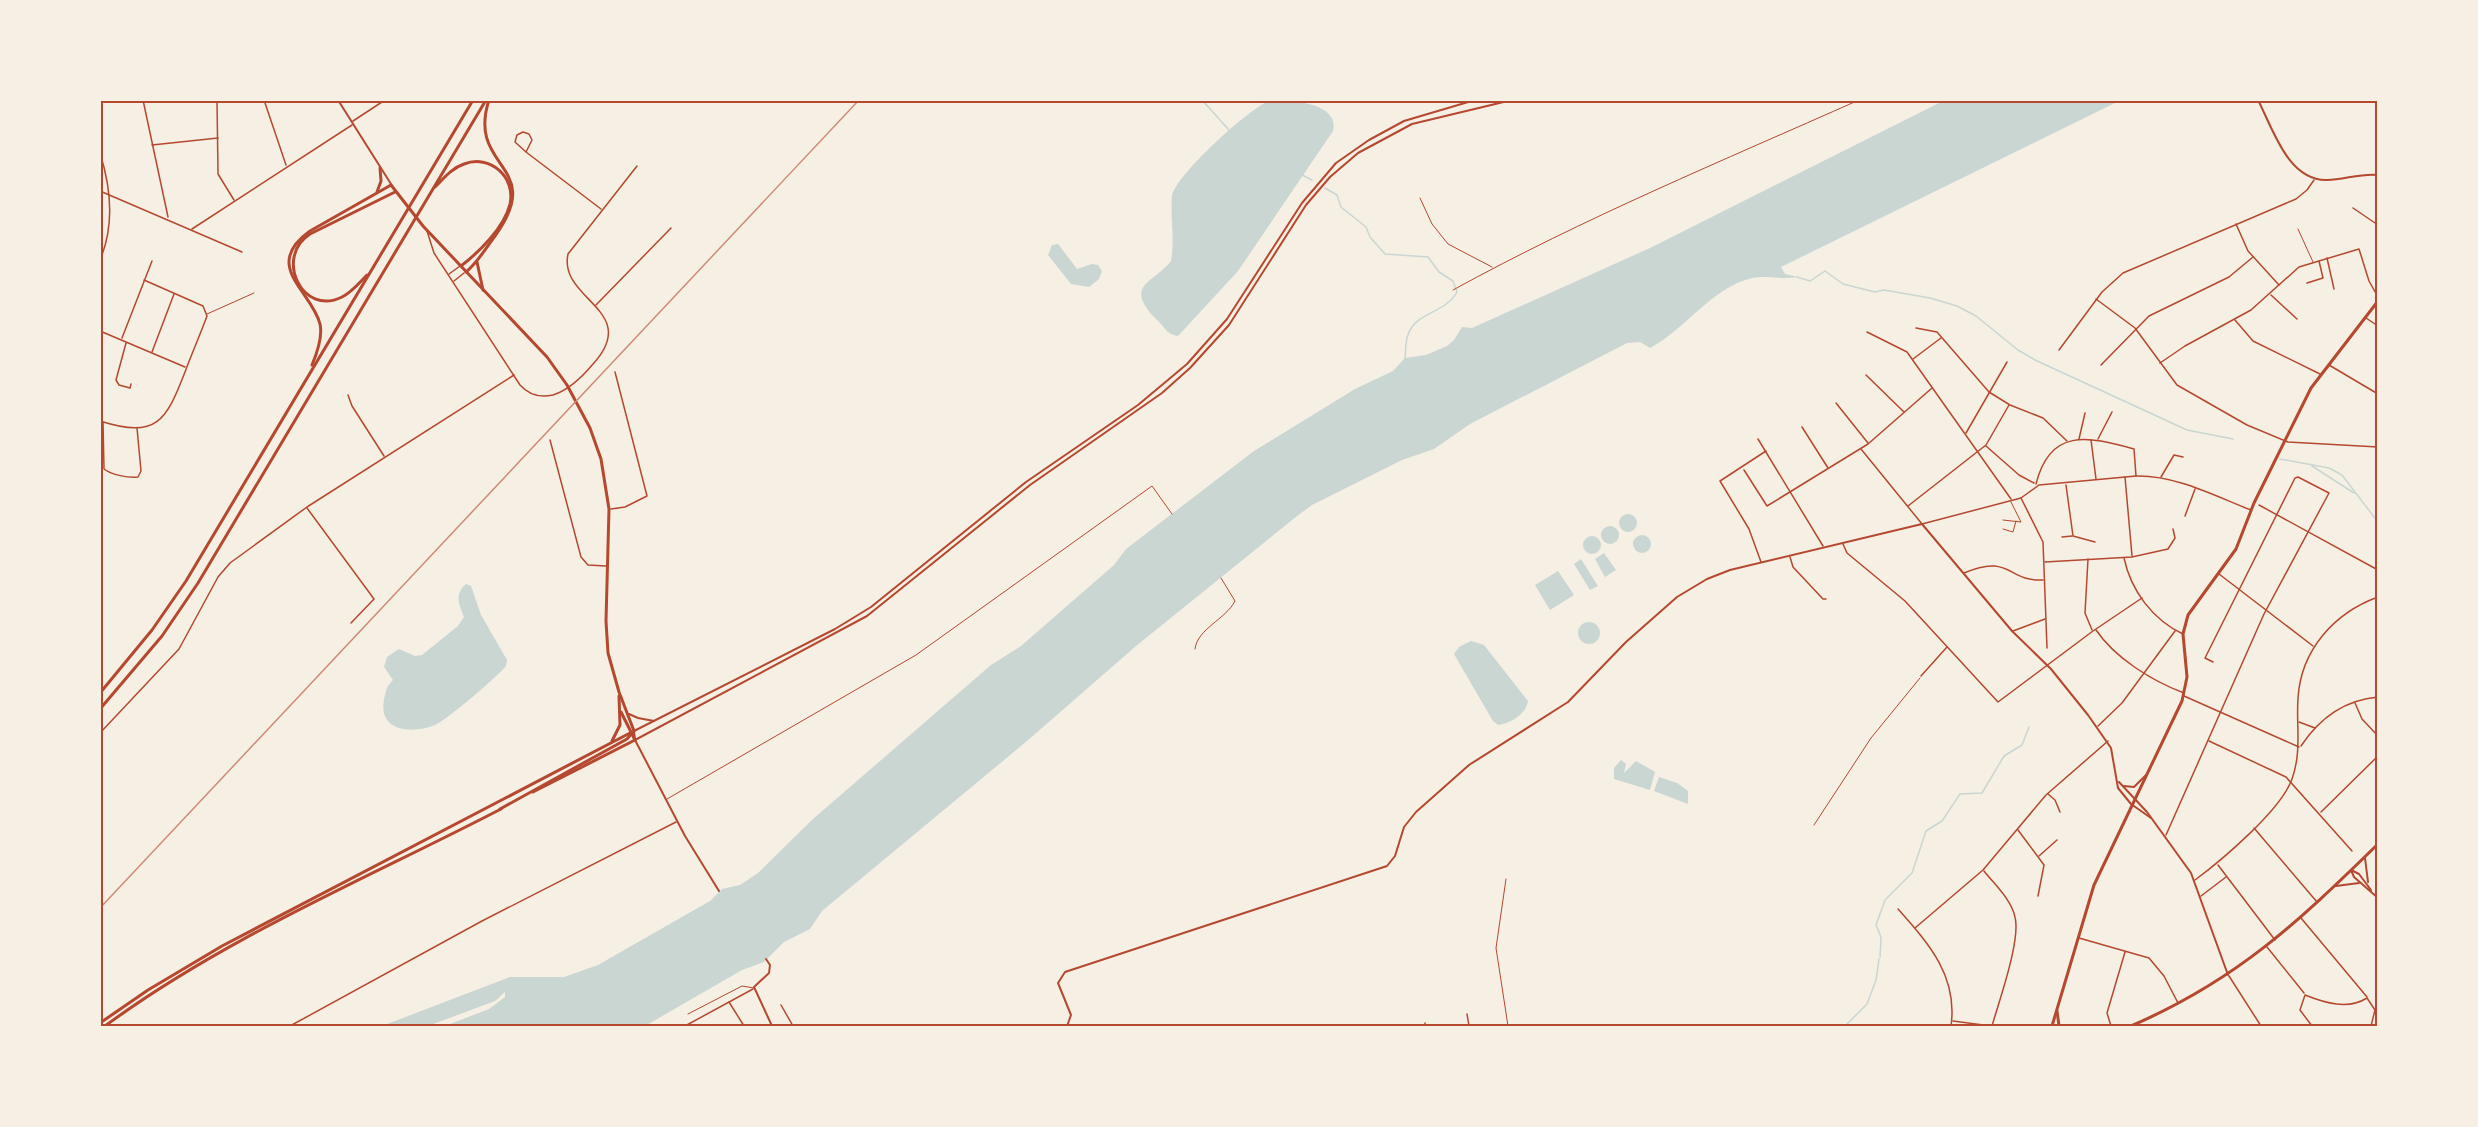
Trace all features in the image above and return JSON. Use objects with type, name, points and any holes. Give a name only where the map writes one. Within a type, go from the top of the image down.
[{"type":"main road","points":[[338,100],[395,192],[460,266],[532,340],[562,376],[585,416],[601,459],[609,509],[607,642],[619,692],[621,712],[620,727],[611,743]]},
{"type":"main road","points":[[100,693],[132,657],[175,598],[473,100]]},
{"type":"main road","points":[[100,709],[141,662],[186,602],[488,100]]},
{"type":"main road","points":[[466,272],[477,261],[509,215],[514,198],[509,175],[491,151],[485,137],[484,120],[488,100]]},
{"type":"main road","points":[[500,809],[654,721],[835,629],[871,607],[1026,482],[1138,405],[1187,364],[1227,319],[1302,203],[1336,164],[1369,140],[1404,122],[1475,100]]},
{"type":"main road","points":[[105,1026],[151,994],[227,950],[635,741],[867,616],[1030,485],[1168,388],[1190,369],[1229,325],[1316,193],[1339,168],[1358,153],[1412,124],[1512,100]]},
{"type":"main road","points":[[2258,100],[2289,159],[2301,172],[2314,179],[2329,180],[2360,174],[2378,175]]},
{"type":"main road","points":[[430,193],[453,169],[474,161],[494,166],[508,182],[511,195],[506,214],[488,239],[460,266]]},
{"type":"main road","points":[[372,197],[381,185],[380,168]]},
{"type":"main road","points":[[309,373],[319,345],[321,328],[313,308],[294,282],[290,263],[293,250],[300,238],[310,231],[391,185]]},
{"type":"main road","points":[[370,272],[343,297],[320,300],[308,295],[299,286],[294,274],[293,259],[306,237],[395,192]]},
{"type":"main road","points":[[477,261],[477,273],[483,290]]},
{"type":"main road","points":[[2052,1026],[2096,879],[2184,695],[2187,671],[2183,634],[2188,615],[2236,549],[2251,510],[2306,396],[2320,374],[2378,299]]},
{"type":"main road","points":[[1067,1026],[1071,1015],[1058,983],[1065,972],[1384,868],[1395,856],[1404,827],[1416,812],[1469,765],[1559,709],[1634,635],[1677,597],[1714,576],[1762,562],[1922,524],[2012,631],[2046,664],[2108,741],[2114,754],[2118,788],[2131,804],[2151,818]]},
{"type":"main road","points":[[619,692],[629,714],[632,733]]},
{"type":"main road","points":[[621,712],[677,822],[719,891]]},
{"type":"main road","points":[[629,714],[654,721]]},
{"type":"main road","points":[[100,1023],[158,984],[222,946],[632,733]]},
{"type":"main road","points":[[2123,786],[2134,787],[2145,775]]},
{"type":"main road","points":[[2118,780],[2166,836],[2194,880],[2228,975]]},
{"type":"main road","points":[[2131,1026],[2179,1004],[2228,975],[2267,947],[2301,918],[2378,844]]},
{"type":"main road","points":[[2365,856],[2364,869],[2368,885]]},
{"type":"main road","points":[[2351,870],[2360,883],[2378,898]]},
{"type":"main road","points":[[2351,870],[2358,873],[2372,892]]},
{"type":"main road","points":[[2334,886],[2360,883]]},
{"type":"main road","points":[[766,959],[770,965],[769,973],[756,983],[754,988],[772,1026]]},
{"type":"main road","points":[[2057,1007],[2059,1026]]},
{"type":"street","points":[[143,100],[151,145],[169,214],[167,218]]},
{"type":"street","points":[[217,100],[218,175],[234,200]]},
{"type":"street","points":[[264,100],[287,167]]},
{"type":"street","points":[[192,229],[385,100]]},
{"type":"street","points":[[526,152],[532,139],[526,133],[520,133],[515,142],[526,152],[602,209]]},
{"type":"street","points":[[151,145],[218,138]]},
{"type":"street","points":[[100,153],[111,195],[108,240],[100,260]]},
{"type":"street","points":[[427,230],[434,253],[514,375],[530,393],[542,396],[557,393],[582,377],[605,349],[609,328],[595,305],[572,278],[567,259],[571,249],[637,166]]},
{"type":"street","points":[[2059,350],[2096,299],[2114,280],[2128,270],[2296,199],[2307,190],[2314,179]]},
{"type":"street","points":[[100,190],[242,252]]},
{"type":"street","points":[[2353,208],[2378,225]]},
{"type":"street","points":[[2236,224],[2253,257],[2280,285]]},
{"type":"street","points":[[595,305],[671,228]]},
{"type":"street","points":[[2160,363],[2185,346],[2235,320],[2270,295],[2299,267],[2318,260],[2359,249],[2368,281],[2378,299]]},
{"type":"street","points":[[2101,365],[2135,328],[2162,308],[2229,277],[2253,257]]},
{"type":"street","points":[[2327,258],[2334,289]]},
{"type":"street","points":[[2307,283],[2323,278],[2318,260]]},
{"type":"street","points":[[121,339],[152,261]]},
{"type":"street","points":[[449,275],[460,266]]},
{"type":"street","points":[[453,281],[466,272]]},
{"type":"street","points":[[137,428],[141,471],[138,477],[110,473],[104,469],[102,421],[137,428],[153,424],[167,414],[207,314],[203,306],[144,280]]},
{"type":"street","points":[[152,353],[174,294]]},
{"type":"street","points":[[2270,295],[2297,319]]},
{"type":"street","points":[[2096,299],[2135,328],[2180,388],[2247,425],[2284,441],[2378,447]]},
{"type":"street","points":[[2365,317],[2378,326]]},
{"type":"street","points":[[2235,320],[2253,341],[2320,374]]},
{"type":"street","points":[[1916,328],[1935,330],[1989,392],[2010,405],[2048,421],[2067,441]]},
{"type":"street","points":[[100,331],[186,368]]},
{"type":"street","points":[[1866,332],[1904,350],[1913,359],[2011,500]]},
{"type":"street","points":[[1913,359],[1942,337]]},
{"type":"street","points":[[127,342],[116,380],[119,385],[130,388],[131,384]]},
{"type":"street","points":[[1965,434],[2007,362]]},
{"type":"street","points":[[2328,364],[2352,381],[2378,394]]},
{"type":"street","points":[[609,509],[625,507],[646,496],[615,372]]},
{"type":"street","points":[[100,733],[179,649],[218,577],[230,563],[307,507],[514,375]]},
{"type":"street","points":[[1866,375],[1905,413]]},
{"type":"street","points":[[1744,470],[1767,506],[1868,444],[1932,388]]},
{"type":"street","points":[[348,394],[352,406],[385,457]]},
{"type":"street","points":[[1836,403],[1868,444]]},
{"type":"street","points":[[1908,506],[1986,445],[2010,405]]},
{"type":"street","points":[[2098,440],[2112,412]]},
{"type":"street","points":[[2079,440],[2085,413]]},
{"type":"street","points":[[1802,427],[1829,469]]},
{"type":"street","points":[[1758,439],[1824,547]]},
{"type":"street","points":[[550,440],[582,557],[588,565],[608,567]]},
{"type":"street","points":[[2091,440],[2096,480]]},
{"type":"street","points":[[1861,449],[1922,524],[2021,498],[2037,484],[2046,455],[2056,446],[2067,441],[2098,440],[2135,449],[2136,476]]},
{"type":"street","points":[[1986,445],[2019,475],[2037,484],[2066,484],[2136,476],[2161,478],[2196,488],[2251,510]]},
{"type":"street","points":[[1762,562],[1749,529],[1720,481],[1766,451]]},
{"type":"street","points":[[2161,478],[2174,455],[2183,457]]},
{"type":"street","points":[[2166,836],[2266,610],[2330,494],[2296,476],[2205,658],[2213,662]]},
{"type":"street","points":[[2125,477],[2132,557]]},
{"type":"street","points":[[2066,484],[2073,536]]},
{"type":"street","points":[[2185,516],[2196,488]]},
{"type":"street","points":[[2021,498],[2041,536],[2048,648]]},
{"type":"street","points":[[2259,505],[2378,570]]},
{"type":"street","points":[[307,507],[374,598],[351,623]]},
{"type":"street","points":[[2044,562],[2124,558],[2168,549],[2175,538],[2173,529]]},
{"type":"street","points":[[2062,537],[2073,536],[2094,542]]},
{"type":"street","points":[[1842,543],[1847,553],[1896,592],[1998,702],[2046,664],[2142,598]]},
{"type":"street","points":[[1790,556],[1792,567],[1823,599],[1826,599]]},
{"type":"street","points":[[2124,558],[2128,576],[2154,615],[2175,631],[2183,634]]},
{"type":"street","points":[[2088,559],[2085,613],[2094,630],[2113,651],[2184,695],[2300,747]]},
{"type":"street","points":[[1964,573],[1983,565],[1997,565],[2032,580],[2044,580]]},
{"type":"street","points":[[2218,573],[2314,647]]},
{"type":"street","points":[[2194,880],[2217,863],[2254,828],[2291,781],[2300,747],[2298,722],[2300,682],[2314,647],[2337,619],[2358,605],[2378,597]]},
{"type":"street","points":[[2012,631],[2046,618]]},
{"type":"street","points":[[2097,727],[2113,713],[2175,631]]},
{"type":"street","points":[[1921,676],[1948,647]]},
{"type":"street","points":[[2300,747],[2333,711],[2355,701],[2378,697]]},
{"type":"street","points":[[2355,701],[2362,719],[2378,736]]},
{"type":"street","points":[[2298,722],[2315,728]]},
{"type":"street","points":[[1915,928],[1983,870],[2048,794],[2108,741]]},
{"type":"street","points":[[2208,741],[2274,770],[2291,781],[2352,851]]},
{"type":"street","points":[[2321,813],[2378,756]]},
{"type":"street","points":[[2048,794],[2055,800],[2060,813]]},
{"type":"street","points":[[290,1026],[482,921],[677,822]]},
{"type":"street","points":[[2254,828],[2318,902]]},
{"type":"street","points":[[2017,830],[2044,867],[2038,897]]},
{"type":"street","points":[[2038,857],[2057,840]]},
{"type":"street","points":[[2217,863],[2276,940]]},
{"type":"street","points":[[1952,1021],[1992,1026],[2014,944],[2016,924],[2007,900],[1983,870]]},
{"type":"street","points":[[2200,896],[2227,876]]},
{"type":"street","points":[[1898,909],[1932,948],[1945,971],[1951,994],[1951,1026]]},
{"type":"street","points":[[2301,918],[2375,1009],[2371,1026]]},
{"type":"street","points":[[2077,937],[2151,960],[2179,1004]]},
{"type":"street","points":[[2267,947],[2305,995],[2342,1005],[2358,1003],[2367,998]]},
{"type":"street","points":[[2111,1026],[2107,1013],[2125,951]]},
{"type":"street","points":[[2228,975],[2260,1026]]},
{"type":"street","points":[[685,1026],[754,988]]},
{"type":"street","points":[[2305,995],[2300,1010],[2312,1026]]},
{"type":"street","points":[[728,1001],[744,1026]]},
{"type":"street","points":[[781,1005],[793,1026]]},
{"type":"street","points":[[1467,1014],[1469,1026]]},
{"type":"street","points":[[695,1021],[699,1026]]},
{"type":"lane","points":[[1453,290],[1494,268],[1745,149],[1859,100]]},
{"type":"lane","points":[[1420,198],[1432,224],[1448,244],[1494,268]]},
{"type":"lane","points":[[2298,229],[2313,262]]},
{"type":"lane","points":[[207,314],[254,293]]},
{"type":"lane","points":[[666,800],[916,656],[1152,486],[1172,514]]},
{"type":"lane","points":[[2011,500],[2021,522]]},
{"type":"lane","points":[[2003,520],[2021,522]]},
{"type":"lane","points":[[2003,529],[2013,532],[2016,521],[2021,522]]},
{"type":"lane","points":[[1195,649],[1197,641],[1223,618],[1235,601],[1221,578]]},
{"type":"lane","points":[[1815,825],[1871,738],[1921,676]]},
{"type":"lane","points":[[1506,879],[1496,948],[1508,1026]]},
{"type":"lane","points":[[688,1014],[742,986],[754,988]]},
{"type":"shaded area","points":[[1271,100],[1300,102],[1321,108],[1329,114],[1333,121],[1333,131],[1238,271],[1178,336],[1171,334],[1147,308],[1142,299],[1142,292],[1150,280],[1171,261],[1172,196],[1176,186],[1199,159],[1231,128]]},
{"type":"shaded area","points":[[1943,101],[2119,101],[1781,267],[1785,274],[1798,277],[1757,277],[1737,283],[1724,290],[1650,348],[1640,342],[1627,343],[1470,424],[1434,449],[1402,460],[1312,505],[1136,646],[1027,741],[822,911],[810,929],[784,942],[764,962],[742,970],[645,1026],[445,1026],[489,1009],[505,997],[505,992],[495,1001],[428,1026],[382,1026],[510,977],[564,977],[598,965],[710,901],[722,889],[740,885],[758,873],[813,819],[991,665],[1021,646],[1114,565],[1126,549],[1254,451],[1355,389],[1393,371],[1405,358],[1426,355],[1447,346],[1462,327],[1472,328],[1650,248]]},
{"type":"shaded area","points":[[1058,244],[1077,269],[1092,264],[1098,265],[1102,271],[1099,279],[1089,287],[1071,284],[1048,255],[1052,245]]},
{"type":"shaded area","points":[[1628,514],[1634,517],[1637,523],[1634,529],[1628,532],[1622,529],[1619,523],[1622,517]]},
{"type":"shaded area","points":[[1610,526],[1616,529],[1619,535],[1616,541],[1610,544],[1604,541],[1601,535],[1604,529]]},
{"type":"shaded area","points":[[1642,535],[1648,538],[1651,544],[1648,550],[1642,553],[1636,550],[1633,544],[1636,538]]},
{"type":"shaded area","points":[[1592,536],[1598,539],[1601,545],[1598,551],[1592,554],[1586,551],[1583,545],[1586,539]]},
{"type":"shaded area","points":[[1604,553],[1616,570],[1605,577],[1595,559]]},
{"type":"shaded area","points":[[1581,559],[1598,586],[1590,590],[1574,564]]},
{"type":"shaded area","points":[[1558,571],[1574,595],[1550,610],[1535,585]]},
{"type":"shaded area","points":[[466,584],[471,586],[481,615],[507,660],[506,666],[472,697],[435,725],[417,729],[399,728],[386,719],[384,711],[386,692],[393,680],[384,667],[387,657],[399,649],[415,656],[422,655],[458,626],[464,617],[459,604],[459,596]]},
{"type":"shaded area","points":[[1589,622],[1597,625],[1600,633],[1597,641],[1589,644],[1581,641],[1578,633],[1581,625]]},
{"type":"shaded area","points":[[1471,641],[1484,645],[1528,701],[1521,714],[1513,720],[1498,725],[1493,721],[1454,654],[1459,647]]},
{"type":"shaded area","points":[[1621,760],[1626,764],[1624,773],[1636,761],[1655,772],[1650,790],[1614,779],[1614,768]]},
{"type":"shaded area","points":[[1659,777],[1677,783],[1688,791],[1688,804],[1654,791]]},
{"type":"waterway","points":[[1202,100],[1229,130]]},
{"type":"waterway","points":[[1302,175],[1312,180]]},
{"type":"waterway","points":[[1325,188],[1337,195],[1341,207],[1366,227],[1370,237],[1385,254],[1428,257],[1439,272],[1453,281],[1457,292],[1452,299],[1412,327],[1406,341],[1405,359]]},
{"type":"waterway","points":[[1797,277],[1810,281],[1825,271],[1843,284],[1875,292],[1884,290],[1930,298],[1957,306],[1976,316],[2018,350],[2035,360],[2187,430],[2233,439]]},
{"type":"waterway","points":[[2280,459],[2329,468],[2342,475],[2378,522]]},
{"type":"waterway","points":[[2312,466],[2354,493]]},
{"type":"waterway","points":[[1880,957],[1881,937],[1876,925],[1885,900],[1912,873],[1926,831],[1942,821],[1960,794],[1982,793],[2004,756],[2022,745],[2029,727]]},
{"type":"waterway","points":[[1845,1026],[1867,1004],[1876,980],[1879,959]]},
{"type":"railway","points":[[100,908],[859,100]]}]
